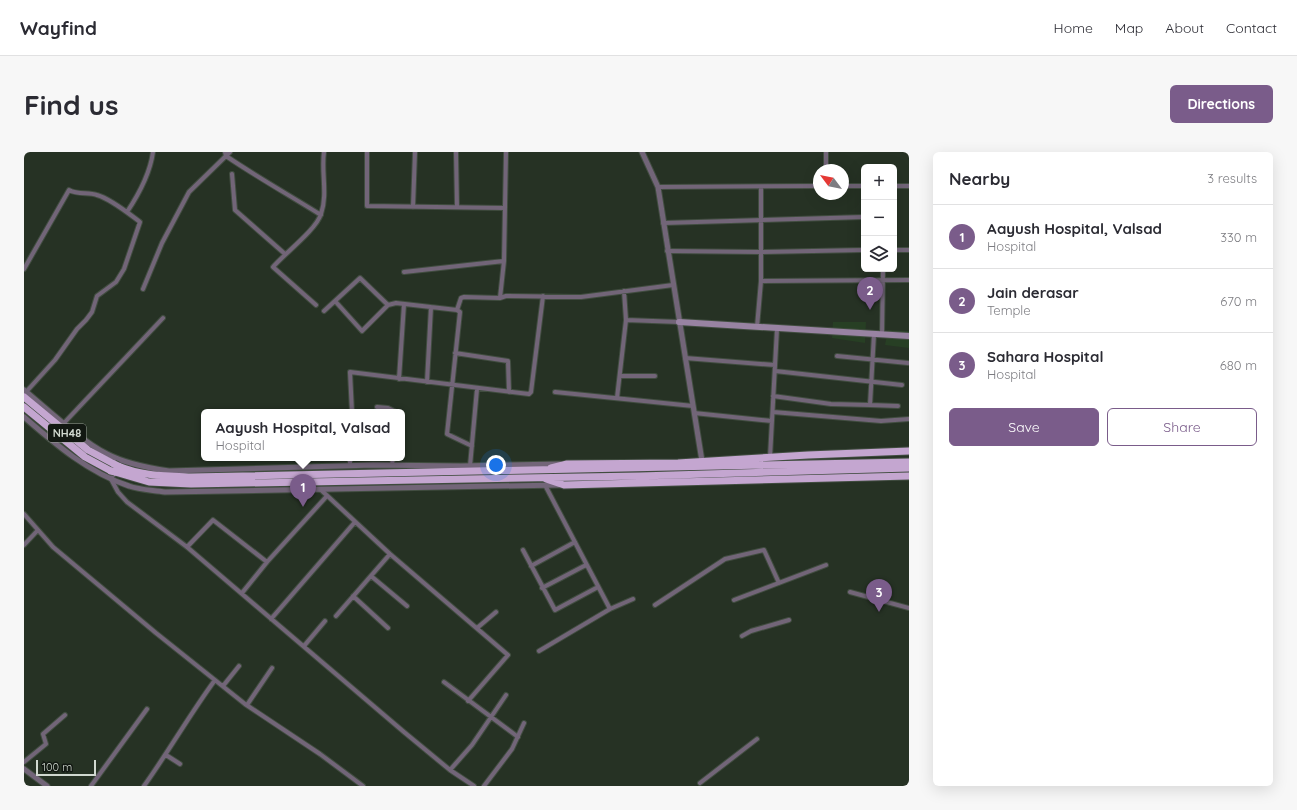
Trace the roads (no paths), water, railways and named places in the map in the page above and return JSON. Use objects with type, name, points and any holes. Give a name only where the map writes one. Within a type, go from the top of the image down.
[{"type":"highway","name":"NH48","points":[[25,393],[88,450],[149,482],[191,484],[909,462]]},
{"type":"highway","name":"NH48","points":[[24,407],[85,457],[127,470],[151,475],[191,477],[401,473],[540,474],[909,468]]},
{"type":"highway","points":[[540,474],[567,464],[702,461],[810,454],[909,451]]},
{"type":"highway","points":[[809,464],[810,454]]},
{"type":"highway","points":[[540,474],[564,485],[909,476]]},
{"type":"main road","points":[[679,322],[909,336]]},
{"type":"street","points":[[127,212],[140,192],[152,162],[153,152]]},
{"type":"street","points":[[316,305],[273,267],[309,231],[321,215],[325,181],[324,152]]},
{"type":"street","points":[[367,152],[367,206],[505,208]]},
{"type":"street","points":[[413,207],[415,152]]},
{"type":"street","points":[[456,152],[457,207]]},
{"type":"street","points":[[500,298],[504,261],[506,152]]},
{"type":"street","points":[[642,152],[658,187],[667,251],[702,461]]},
{"type":"street","points":[[826,152],[826,164]]},
{"type":"street","points":[[143,288],[162,243],[189,192],[227,153],[255,176],[284,191],[321,215]]},
{"type":"street","points":[[232,174],[234,210],[285,254]]},
{"type":"street","points":[[658,187],[813,186]]},
{"type":"street","points":[[849,186],[861,186]]},
{"type":"street","points":[[897,186],[909,186]]},
{"type":"street","points":[[756,327],[761,281],[761,187]]},
{"type":"street","points":[[24,269],[69,190],[76,193],[97,194],[127,212],[140,222],[124,269],[116,282],[97,296],[92,312],[77,329],[55,360],[25,393],[106,454],[116,466],[143,467],[169,471],[392,465],[470,466],[567,464]]},
{"type":"street","points":[[663,223],[861,217]]},
{"type":"street","points":[[667,251],[761,252],[861,250]]},
{"type":"street","points":[[897,250],[909,250]]},
{"type":"street","points":[[404,272],[504,261]]},
{"type":"street","points":[[882,335],[883,272]]},
{"type":"street","points":[[324,311],[360,278],[388,305]]},
{"type":"street","points":[[761,281],[909,280]]},
{"type":"street","points":[[457,310],[461,298],[464,297],[581,297],[673,285]]},
{"type":"street","points":[[617,398],[626,320],[624,291]]},
{"type":"street","points":[[352,409],[350,372],[477,389],[529,394],[531,392],[543,296]]},
{"type":"street","points":[[335,301],[362,331],[388,305],[396,303],[457,310]]},
{"type":"street","points":[[399,379],[404,304]]},
{"type":"street","points":[[427,382],[431,307]]},
{"type":"street","points":[[457,310],[460,312],[451,385],[447,434],[472,446]]},
{"type":"street","points":[[64,423],[163,318]]},
{"type":"street","points":[[626,320],[679,322]]},
{"type":"street","points":[[770,457],[777,329]]},
{"type":"street","points":[[870,405],[874,334]]},
{"type":"street","points":[[455,353],[508,361],[509,392]]},
{"type":"street","points":[[837,356],[908,363]]},
{"type":"street","points":[[685,358],[775,365]]},
{"type":"street","points":[[775,371],[902,385]]},
{"type":"street","points":[[620,376],[655,376]]},
{"type":"street","points":[[470,466],[477,389]]},
{"type":"street","points":[[555,392],[693,406]]},
{"type":"street","points":[[773,396],[831,404],[898,406]]},
{"type":"street","points":[[377,407],[390,409]]},
{"type":"street","points":[[773,412],[881,421],[909,419]]},
{"type":"street","points":[[694,414],[772,421]]},
{"type":"street","points":[[24,417],[49,440],[111,479],[130,487],[165,492],[564,485]]},
{"type":"street","points":[[350,461],[350,466]]},
{"type":"street","points":[[392,465],[393,461]]},
{"type":"street","points":[[401,465],[401,473]]},
{"type":"street","points":[[116,466],[111,479],[118,492],[127,502],[187,547],[450,770],[474,786]]},
{"type":"street","points":[[545,485],[610,609]]},
{"type":"street","points":[[320,489],[326,497],[390,554],[508,655],[468,700]]},
{"type":"street","points":[[242,593],[267,562],[326,497]]},
{"type":"street","points":[[24,514],[53,547],[88,578],[215,680],[247,705],[320,754],[363,786]]},
{"type":"street","points":[[187,547],[213,520],[267,562]]},
{"type":"street","points":[[271,619],[355,522]]},
{"type":"street","points":[[24,545],[38,530]]},
{"type":"street","points":[[531,566],[575,542]]},
{"type":"street","points":[[523,550],[555,610],[598,587]]},
{"type":"street","points":[[655,605],[725,559],[764,550],[779,583]]},
{"type":"street","points":[[336,616],[390,554]]},
{"type":"street","points":[[542,588],[586,565]]},
{"type":"street","points":[[734,600],[826,565]]},
{"type":"street","points":[[372,576],[407,606]]},
{"type":"street","points":[[850,592],[909,608]]},
{"type":"street","points":[[353,596],[388,628]]},
{"type":"street","points":[[539,651],[610,609],[633,599]]},
{"type":"street","points":[[477,628],[496,612]]},
{"type":"street","points":[[742,636],[752,631],[789,620]]},
{"type":"street","points":[[304,646],[325,621]]},
{"type":"street","points":[[223,686],[239,666]]},
{"type":"street","points":[[247,705],[272,668]]},
{"type":"street","points":[[144,786],[166,755],[193,710],[215,680]]},
{"type":"street","points":[[444,682],[518,737]]},
{"type":"street","points":[[450,770],[472,745],[506,695]]},
{"type":"street","points":[[92,786],[147,709]]},
{"type":"street","points":[[24,762],[46,744],[43,734],[65,715]]},
{"type":"street","points":[[484,786],[512,749],[524,723]]},
{"type":"street","points":[[700,783],[757,739]]},
{"type":"street","points":[[166,755],[180,764]]},
{"type":"street","points":[[24,770],[47,786]]},
{"type":"place","name":"Jain derasar","points":[[870,310]]},
{"type":"place","name":"Aayush Hospital, Valsad","points":[[303,507]]},
{"type":"place","name":"Sahara Hospital","points":[[879,612]]}]
